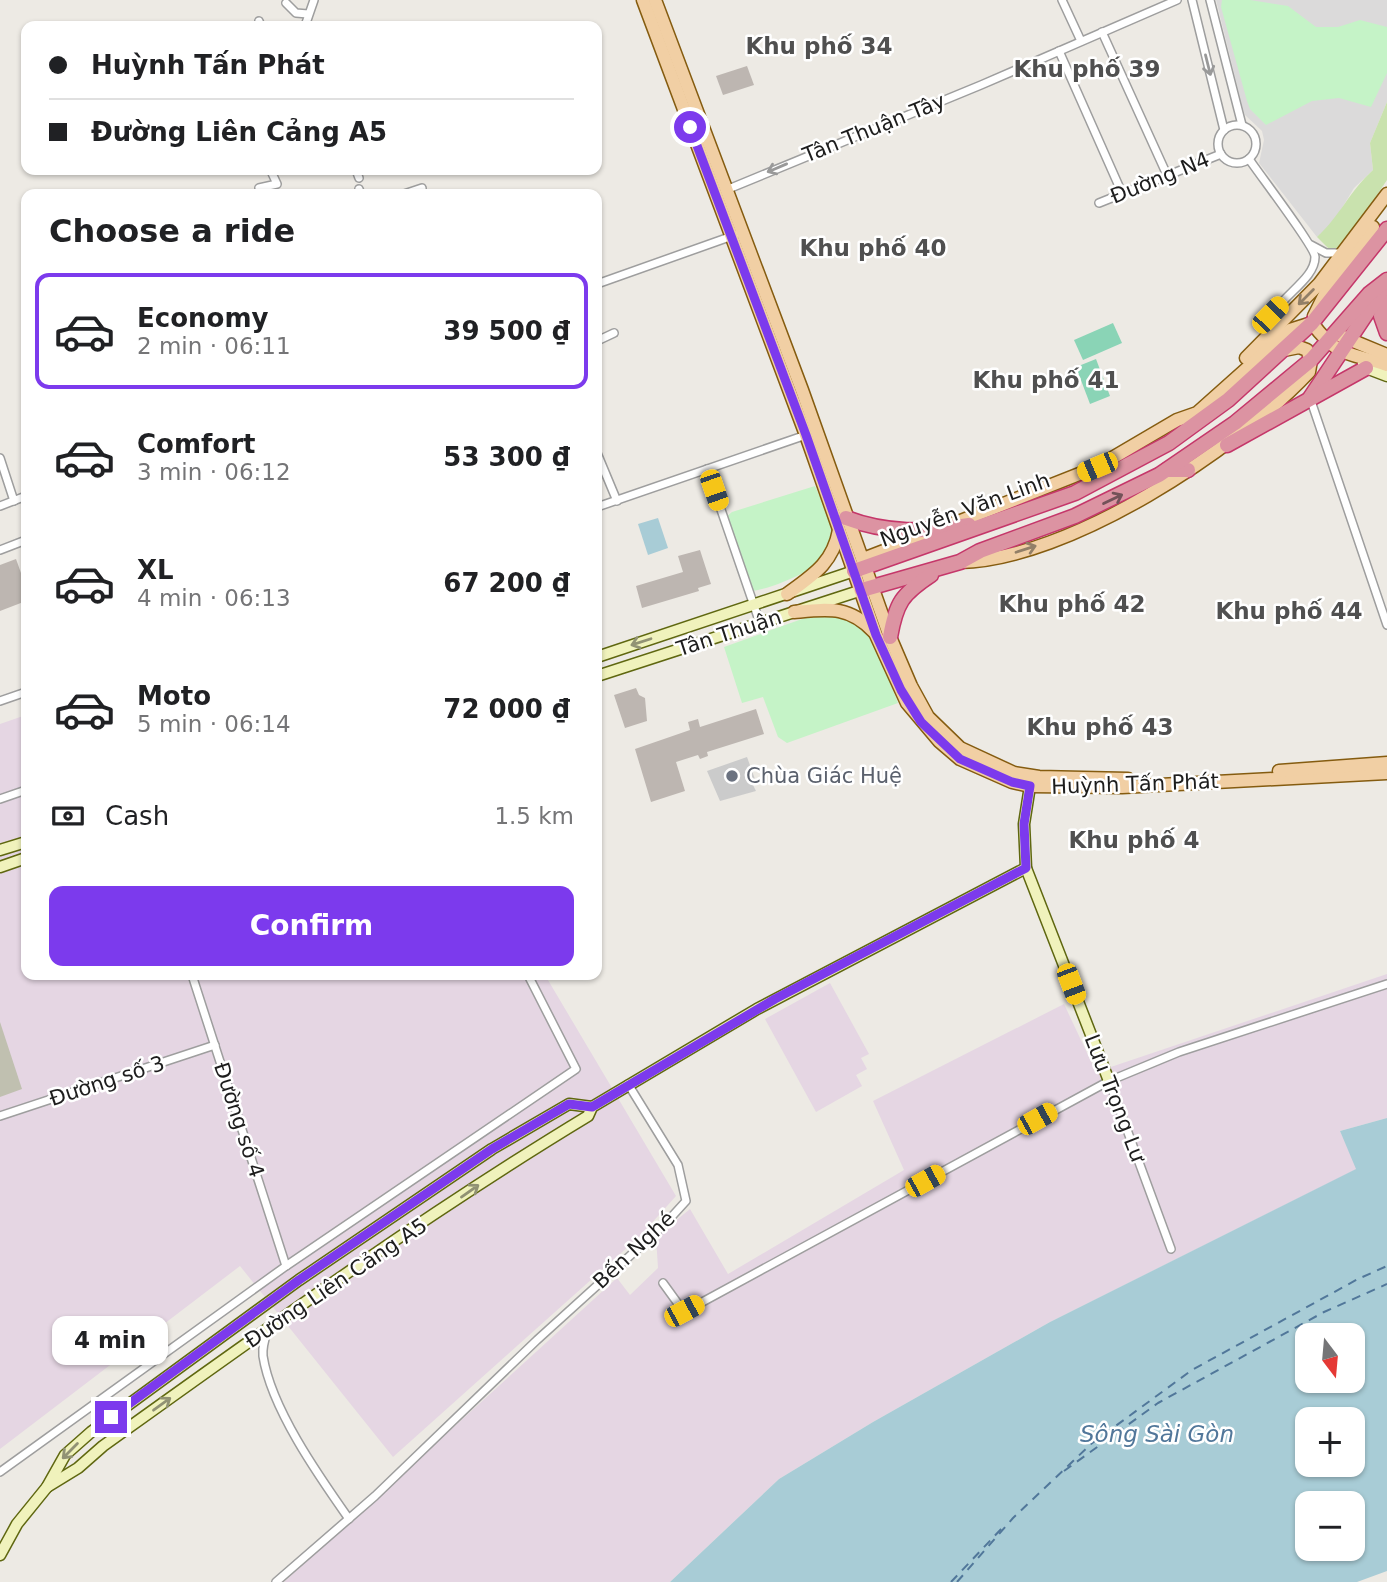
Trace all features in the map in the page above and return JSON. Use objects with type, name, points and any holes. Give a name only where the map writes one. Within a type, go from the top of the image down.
[{"type":"highway","name":"Nguyễn Văn Linh","points":[[861,566],[1075,493],[1104,480],[1186,432],[1258,374],[1312,323],[1380,228]]},
{"type":"highway","name":"Nguyễn Văn Linh","points":[[867,588],[960,562],[980,551],[1075,516],[1167,470],[1235,423],[1311,360],[1369,293],[1387,281]]},
{"type":"highway","name":"Nguyễn Văn Linh","points":[[1340,352],[1387,281]]},
{"type":"highway","points":[[1387,290],[1381,316],[1387,333]]},
{"type":"highway","points":[[1310,398],[1340,352]]},
{"type":"highway","points":[[1227,445],[1282,416],[1363,364]]},
{"type":"highway","points":[[1186,432],[1197,413]]},
{"type":"highway","points":[[1227,445],[1235,423]]},
{"type":"highway","points":[[1167,470],[1188,470]]},
{"type":"highway","points":[[843,524],[891,531],[940,529],[1003,519],[1020,499]]},
{"type":"highway","points":[[883,636],[894,611],[908,590],[945,566]]},
{"type":"main road","name":"Huỳnh Tấn Phát","points":[[650,3],[726,190],[737,235]]},
{"type":"main road","name":"Huỳnh Tấn Phát","points":[[650,3],[843,524],[861,566],[883,636],[928,717],[944,735],[979,759],[1031,781],[1122,787],[1387,763]]},
{"type":"main road","name":"Nguyễn Văn Linh","points":[[861,566],[940,529],[1097,467],[1177,420],[1197,413],[1239,373],[1319,284],[1387,194]]},
{"type":"main road","points":[[1380,228],[1387,209]]},
{"type":"main road","points":[[1356,237],[1387,223]]},
{"type":"main road","name":"Nguyễn Văn Linh","points":[[1265,344],[1290,330],[1312,323]]},
{"type":"main road","points":[[1312,323],[1330,337],[1340,352],[1363,364],[1370,359],[1387,365]]},
{"type":"main road","points":[[1330,337],[1349,339],[1387,355]]},
{"type":"main road","points":[[1284,350],[1299,347],[1307,350],[1311,360]]},
{"type":"main road","name":"Nguyễn Văn Linh","points":[[960,562],[985,561],[1072,532],[1142,499],[1227,445],[1298,384],[1311,368],[1311,360]]},
{"type":"main road","points":[[1239,373],[1258,374]]},
{"type":"main road","points":[[787,594],[828,561],[836,547],[843,524]]},
{"type":"main road","points":[[794,612],[825,609],[847,612],[862,619],[883,636]]},
{"type":"main road","name":"Huỳnh Tấn Phát","points":[[1270,775],[1387,773]]},
{"type":"street","points":[[306,21],[314,0]]},
{"type":"street","points":[[1062,0],[1081,41]]},
{"type":"street","name":"Tân Thuận Tây","points":[[726,190],[1177,0]]},
{"type":"street","points":[[1192,0],[1224,130]]},
{"type":"street","points":[[1210,0],[1242,125]]},
{"type":"street","points":[[286,3],[296,13],[308,14]]},
{"type":"street","points":[[1102,32],[1167,175]]},
{"type":"street","points":[[1059,51],[1122,193]]},
{"type":"street","points":[[1233,125],[1242,125],[1254,133],[1255,151],[1249,159],[1236,163],[1221,154],[1218,141],[1224,130],[1233,125]]},
{"type":"street","name":"Đường N4","points":[[1099,203],[1221,154]]},
{"type":"street","points":[[1249,159],[1275,199],[1311,245],[1315,256],[1313,265],[1270,315],[1266,324],[1265,344]]},
{"type":"street","points":[[260,189],[277,184],[272,175]]},
{"type":"street","points":[[602,282],[737,235]]},
{"type":"street","points":[[1311,245],[1326,253],[1343,253]]},
{"type":"street","points":[[602,339],[614,333]]},
{"type":"street","points":[[1363,364],[1387,376]]},
{"type":"street","points":[[1310,398],[1387,625]]},
{"type":"street","points":[[602,506],[811,433]]},
{"type":"street","points":[[0,458],[14,501]]},
{"type":"street","points":[[602,465],[617,501]]},
{"type":"street","points":[[707,468],[760,623]]},
{"type":"street","points":[[0,506],[21,498]]},
{"type":"street","points":[[0,550],[21,542]]},
{"type":"street","name":"Tân Thuận","points":[[602,655],[787,594],[861,566]]},
{"type":"street","name":"Tân Thuận","points":[[602,674],[867,588]]},
{"type":"street","points":[[0,701],[21,694]]},
{"type":"street","name":"Lưu Trọng Lư","points":[[1031,781],[1024,824],[1026,868],[1171,1249]]},
{"type":"street","points":[[0,799],[21,792]]},
{"type":"street","points":[[6,865],[3,849],[21,844]]},
{"type":"street","points":[[628,1084],[812,979],[1026,868]]},
{"type":"street","name":"Đường số 4","points":[[194,980],[286,1266]]},
{"type":"street","points":[[0,1472],[286,1266],[576,1069],[531,980]]},
{"type":"street","points":[[663,1283],[684,1311],[1109,1081],[1179,1052],[1387,984]]},
{"type":"street","name":"Đường số 3","points":[[0,1116],[215,1045]]},
{"type":"street","name":"Đường Liên Cảng A5","points":[[47,1487],[78,1468],[103,1446],[312,1297],[508,1164],[588,1116],[592,1107],[628,1084]]},
{"type":"street","name":"Bến Nghé","points":[[276,1582],[349,1519],[537,1340],[665,1224],[686,1201],[678,1166],[628,1084]]},
{"type":"street","name":"Đường Liên Cảng A5","points":[[0,1555],[17,1524],[47,1487],[65,1455],[91,1432],[299,1280],[492,1149],[569,1104],[592,1107]]},
{"type":"street","points":[[421,1196],[434,1216]]},
{"type":"street","points":[[299,1280],[312,1297]]},
{"type":"street","points":[[269,1327],[263,1344],[263,1354],[271,1384],[307,1455],[349,1519]]},
{"type":"shaded area","points":[[1216,0],[1387,0],[1387,102],[1370,143],[1373,170],[1354,188],[1333,223],[1317,237],[1259,163],[1264,140],[1262,131],[1245,115]]},
{"type":"shaded area","points":[[21,717],[21,980],[548,980],[676,1196],[640,1236],[393,1457],[240,1266],[0,1449],[0,724]]},
{"type":"shaded area","name":"Chùa Giác Huệ","points":[[747,757],[756,782],[752,783],[756,791],[720,801],[707,771]]},
{"type":"shaded area","points":[[1387,974],[1387,1118],[1340,1131],[1357,1169],[1050,1322],[873,1422],[779,1479],[670,1582],[284,1582],[617,1278],[630,1295],[658,1268],[656,1237],[690,1209],[728,1274],[904,1170],[873,1101],[1064,1004],[1096,1072]]},
{"type":"shaded area","points":[[830,983],[869,1054],[861,1058],[867,1069],[856,1075],[862,1086],[816,1112],[765,1019]]},
{"type":"shaded area","points":[[0,1022],[22,1089],[0,1097]]},
{"type":"green space","points":[[1222,0],[1250,0],[1288,6],[1316,27],[1338,27],[1360,20],[1387,27],[1387,73],[1371,107],[1339,98],[1312,101],[1266,125],[1250,109],[1247,101],[1221,7]]},
{"type":"green space","points":[[1387,102],[1387,180],[1336,256],[1317,237],[1373,170],[1370,143]]},
{"type":"green space","points":[[1113,323],[1122,343],[1083,360],[1074,340]]},
{"type":"green space","points":[[1096,359],[1110,396],[1090,404],[1076,367]]},
{"type":"green space","points":[[815,486],[832,524],[835,537],[833,547],[826,556],[803,573],[753,591],[726,517],[732,512]]},
{"type":"green space","points":[[816,614],[854,619],[873,638],[898,703],[787,743],[778,737],[763,697],[742,703],[724,647]]},
{"type":"water","points":[[658,518],[668,548],[648,555],[638,524]]},
{"type":"water","name":"Sông Sài Gòn","points":[[1387,1118],[1387,1571],[1357,1582],[670,1582],[779,1479],[873,1422],[1050,1322],[1356,1169],[1340,1131]]},
{"type":"building","points":[[747,66],[754,85],[723,95],[716,76]]},
{"type":"building","points":[[700,550],[711,584],[698,588],[699,591],[642,608],[636,586],[683,572],[678,556]]},
{"type":"building","points":[[16,559],[21,573],[21,603],[0,611],[0,565]]},
{"type":"building","points":[[636,688],[639,695],[645,698],[647,721],[625,728],[614,695]]},
{"type":"building","points":[[756,709],[764,734],[707,752],[708,756],[700,759],[698,755],[676,762],[685,791],[651,802],[635,749],[690,730],[688,722],[698,719],[700,727]]},
{"type":"ferry route","points":[[957,1582],[1013,1518],[1091,1444],[1192,1370],[1358,1279],[1387,1266]]},
{"type":"ferry route","points":[[1064,1471],[1158,1403],[1324,1312],[1387,1284]]},
{"type":"ferry route","points":[[951,1582],[1003,1527]]},
{"type":"place","name":"Chùa Giác Huệ","points":[[732,776]]},
{"type":"district","name":"Khu phố 34","points":[[819,46]]},
{"type":"district","name":"Khu phố 39","points":[[1087,69]]},
{"type":"district","name":"Khu phố 40","points":[[873,248]]},
{"type":"district","name":"Khu phố 41","points":[[1046,380]]},
{"type":"district","name":"Khu phố 42","points":[[1072,604]]},
{"type":"district","name":"Khu phố 44","points":[[1289,611]]},
{"type":"district","name":"Khu phố 43","points":[[1100,727]]},
{"type":"district","name":"Khu phố 4","points":[[1134,840]]},
{"type":"route","points":[[111,1417],[299,1280],[492,1149],[569,1104],[592,1107],[659,1065],[775,999],[1026,868],[1024,824],[1030,786],[1012,782],[960,759],[939,741],[907,703],[876,635],[806,435],[690,127]]}]
